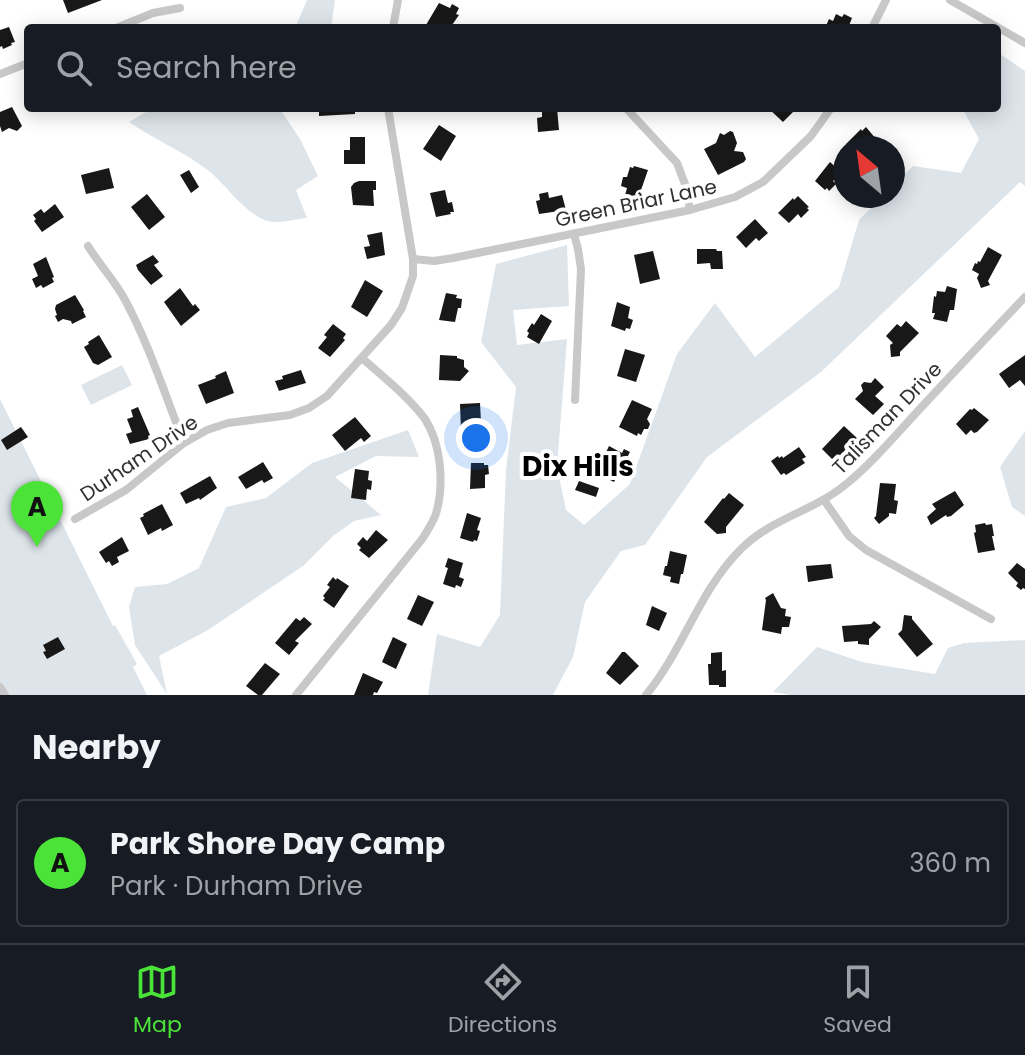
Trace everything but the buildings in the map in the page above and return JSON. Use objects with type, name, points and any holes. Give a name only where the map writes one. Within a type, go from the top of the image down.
[{"type":"street","points":[[394,24],[398,0]]},
{"type":"street","points":[[874,24],[886,0]]},
{"type":"street","points":[[953,1],[992,24]]},
{"type":"street","points":[[126,24],[153,13],[180,8]]},
{"type":"street","points":[[1001,29],[1025,43]]},
{"type":"street","points":[[0,74],[24,65]]},
{"type":"street","name":"Durham Drive","points":[[75,519],[126,490],[184,443],[207,430],[228,423],[279,417],[309,408],[327,396],[391,325],[402,308],[413,276],[413,259],[389,112]]},
{"type":"street","points":[[630,112],[677,163],[690,210]]},
{"type":"street","name":"Green Briar Lane","points":[[413,259],[434,261],[453,258],[690,210],[735,197],[763,182],[811,136],[828,112]]},
{"type":"street","points":[[574,234],[581,269],[575,400]]},
{"type":"street","points":[[88,246],[123,296],[152,358],[184,443]]},
{"type":"street","name":"Talisman Drive","points":[[646,695],[670,662],[712,583],[735,555],[763,531],[824,500],[865,467],[1025,297]]},
{"type":"street","points":[[296,695],[423,538],[437,513],[441,491],[440,468],[426,421],[362,358]]},
{"type":"street","points":[[824,500],[849,536],[866,550],[991,619]]},
{"type":"street","points":[[0,687],[5,695]]},
{"type":"shaded area","points":[[307,0],[335,0],[332,24],[297,24]]},
{"type":"shaded area","points":[[1001,55],[1025,71],[1025,186],[1020,182],[821,372],[707,457],[645,545],[621,551],[585,602],[573,657],[553,695],[428,695],[437,634],[480,647],[500,615],[506,470],[516,387],[481,342],[496,264],[567,245],[569,306],[513,310],[517,345],[567,339],[557,467],[566,510],[584,525],[630,484],[677,354],[715,303],[755,357],[839,287],[859,220],[871,208],[905,208],[905,174],[913,166],[961,173],[979,139],[964,112],[1001,112]]},
{"type":"shaded area","points":[[282,112],[300,139],[318,176],[296,190],[307,218],[280,222],[264,220],[200,164],[129,122],[144,113]]},
{"type":"shaded area","points":[[122,365],[132,385],[91,405],[81,385]]},
{"type":"shaded area","points":[[0,399],[113,626],[137,664],[133,667],[147,695],[0,695]]},
{"type":"shaded area","points":[[408,430],[419,457],[376,456],[335,477],[381,515],[354,521],[333,536],[303,566],[208,630],[159,656],[167,694],[135,645],[129,607],[135,587],[167,584],[199,568],[226,507],[266,498],[312,463]]},
{"type":"shaded area","points":[[1025,431],[1025,516],[1012,507],[1000,467]]},
{"type":"shaded area","points":[[1025,640],[1025,695],[791,695],[773,692],[817,647],[862,662],[935,674],[948,648],[964,643]]},
{"type":"place","name":"Park Shore Day Camp","points":[[37,547]]},
{"type":"district","name":"Dix Hills","points":[[578,466]]}]
